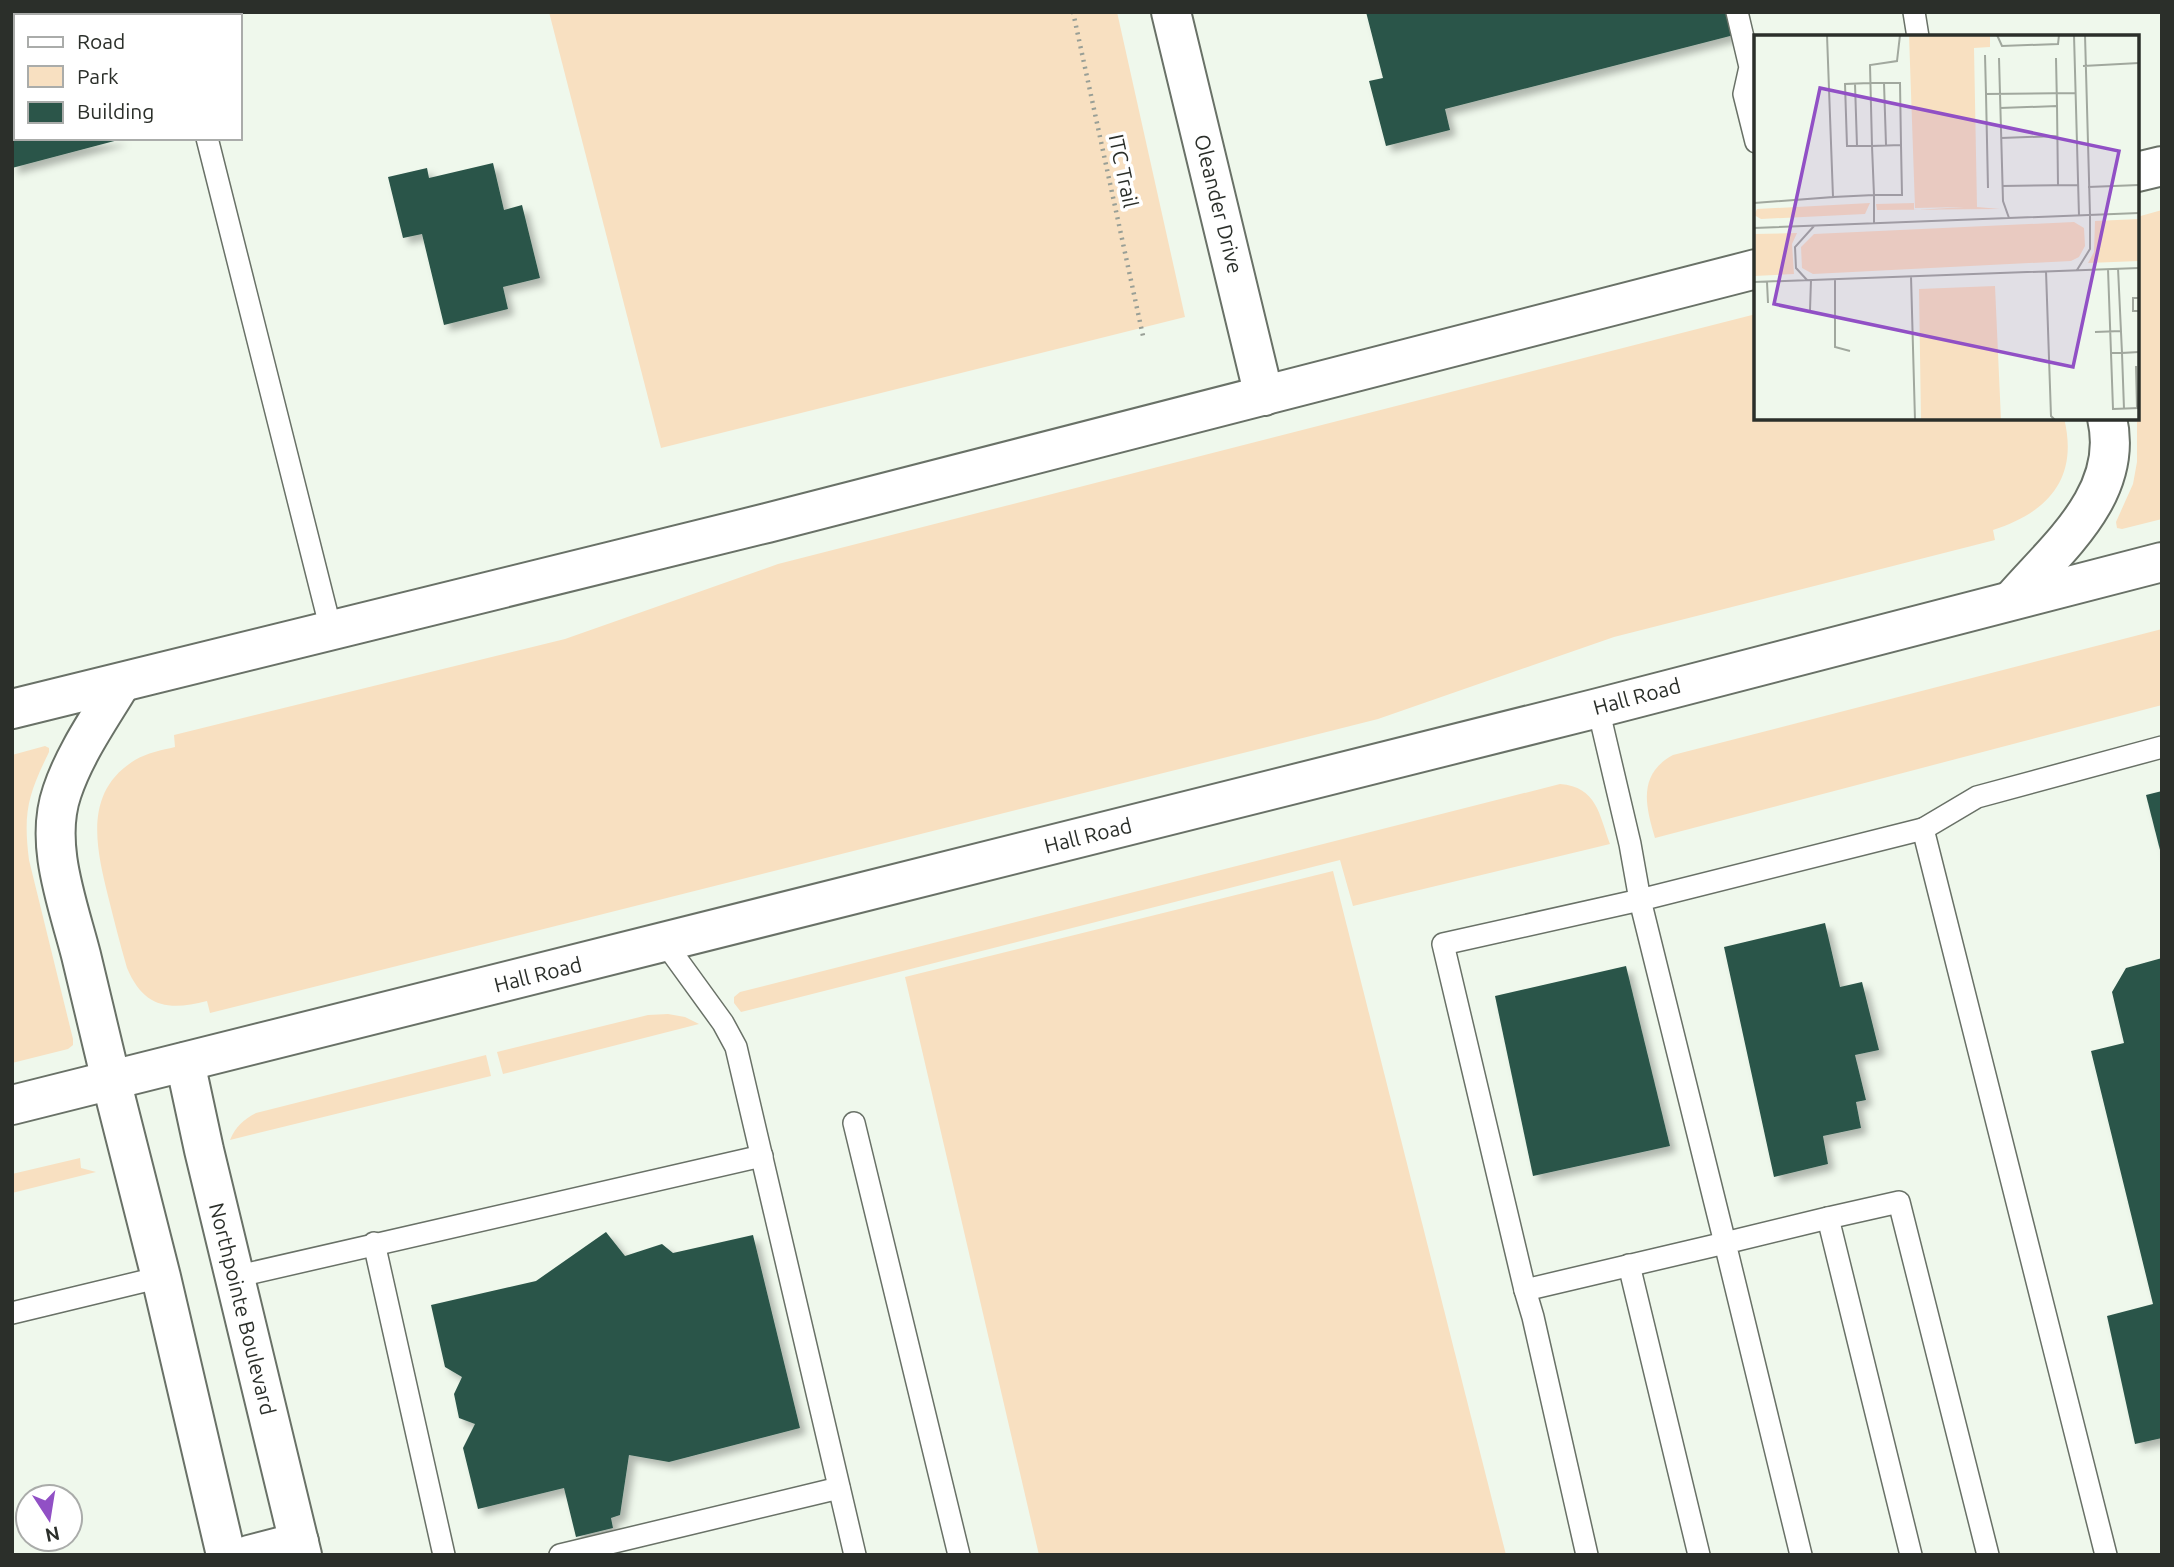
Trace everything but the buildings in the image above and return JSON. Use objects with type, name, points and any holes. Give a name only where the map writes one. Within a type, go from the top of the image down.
[{"type":"main road","name":"Oleander Drive","points":[[1171,12],[1264,396]]},
{"type":"main road","points":[[2139,172],[2162,166]]},
{"type":"main road","points":[[12,709],[767,523],[1754,270]]},
{"type":"main road","points":[[2012,599],[2091,509],[2103,485],[2109,457],[2107,420]]},
{"type":"main road","name":"Hall Road","points":[[12,1105],[1598,708],[2162,562]]},
{"type":"main road","points":[[121,683],[84,744],[62,792],[56,843],[62,878],[161,1277],[226,1555]]},
{"type":"main road","name":"Northpointe Boulevard","points":[[186,1062],[204,1150],[301,1548]]},
{"type":"main road","points":[[248,1555],[301,1548]]},
{"type":"lane","points":[[1737,12],[1750,67],[1744,94],[1754,134]]},
{"type":"lane","points":[[1914,12],[1918,35]]},
{"type":"lane","points":[[208,140],[331,631]]},
{"type":"lane","points":[[1598,708],[1630,844],[1640,900],[1801,1555]]},
{"type":"lane","points":[[1587,1555],[1443,944],[1640,900],[1923,829],[1977,797],[2162,747]]},
{"type":"lane","points":[[1923,829],[2106,1555]]},
{"type":"lane","points":[[665,943],[723,1023],[736,1047],[855,1555]]},
{"type":"lane","points":[[854,1123],[959,1555]]},
{"type":"lane","points":[[234,1276],[762,1156]]},
{"type":"lane","points":[[1525,1290],[1899,1202],[1988,1555]]},
{"type":"lane","points":[[1828,1218],[1911,1555]]},
{"type":"lane","points":[[374,1243],[444,1555]]},
{"type":"lane","points":[[1629,1265],[1699,1555]]},
{"type":"lane","points":[[12,1313],[161,1277]]},
{"type":"lane","points":[[560,1555],[839,1488]]},
{"type":"path","name":"ITC Trail","points":[[1073,12],[1143,336]]},
{"type":"green space","points":[[549,12],[1117,12],[1185,317],[661,448]]},
{"type":"green space","points":[[2162,210],[2162,519],[2122,529],[2117,528],[2116,522],[2133,484],[2137,462],[2139,216]]},
{"type":"green space","points":[[1754,315],[1754,420],[2064,420],[2068,440],[2063,475],[2055,490],[2044,503],[2029,513],[1993,530],[1995,540],[1614,637],[1378,719],[210,1013],[207,1001],[181,1006],[159,1003],[150,999],[134,981],[127,968],[108,896],[100,859],[97,822],[100,804],[107,788],[118,773],[135,760],[175,747],[174,735],[565,639],[778,564]]},
{"type":"green space","points":[[2162,629],[2162,705],[1655,838],[1647,802],[1649,781],[1654,771],[1673,755]]},
{"type":"green space","points":[[45,746],[49,748],[49,752],[29,804],[27,843],[73,1045],[68,1049],[12,1063],[12,755]]},
{"type":"green space","points":[[1560,784],[1582,790],[1589,796],[1599,813],[1610,844],[1353,906],[1340,860],[741,1012],[734,1003],[734,997],[740,992]]},
{"type":"green space","points":[[1333,871],[1506,1555],[1039,1555],[905,977]]},
{"type":"green space","points":[[648,1015],[685,1017],[699,1024],[503,1074],[497,1052]]},
{"type":"green space","points":[[486,1055],[491,1076],[230,1140],[240,1124],[256,1113]]},
{"type":"green space","points":[[80,1158],[81,1168],[96,1172],[12,1193],[12,1174]]}]
